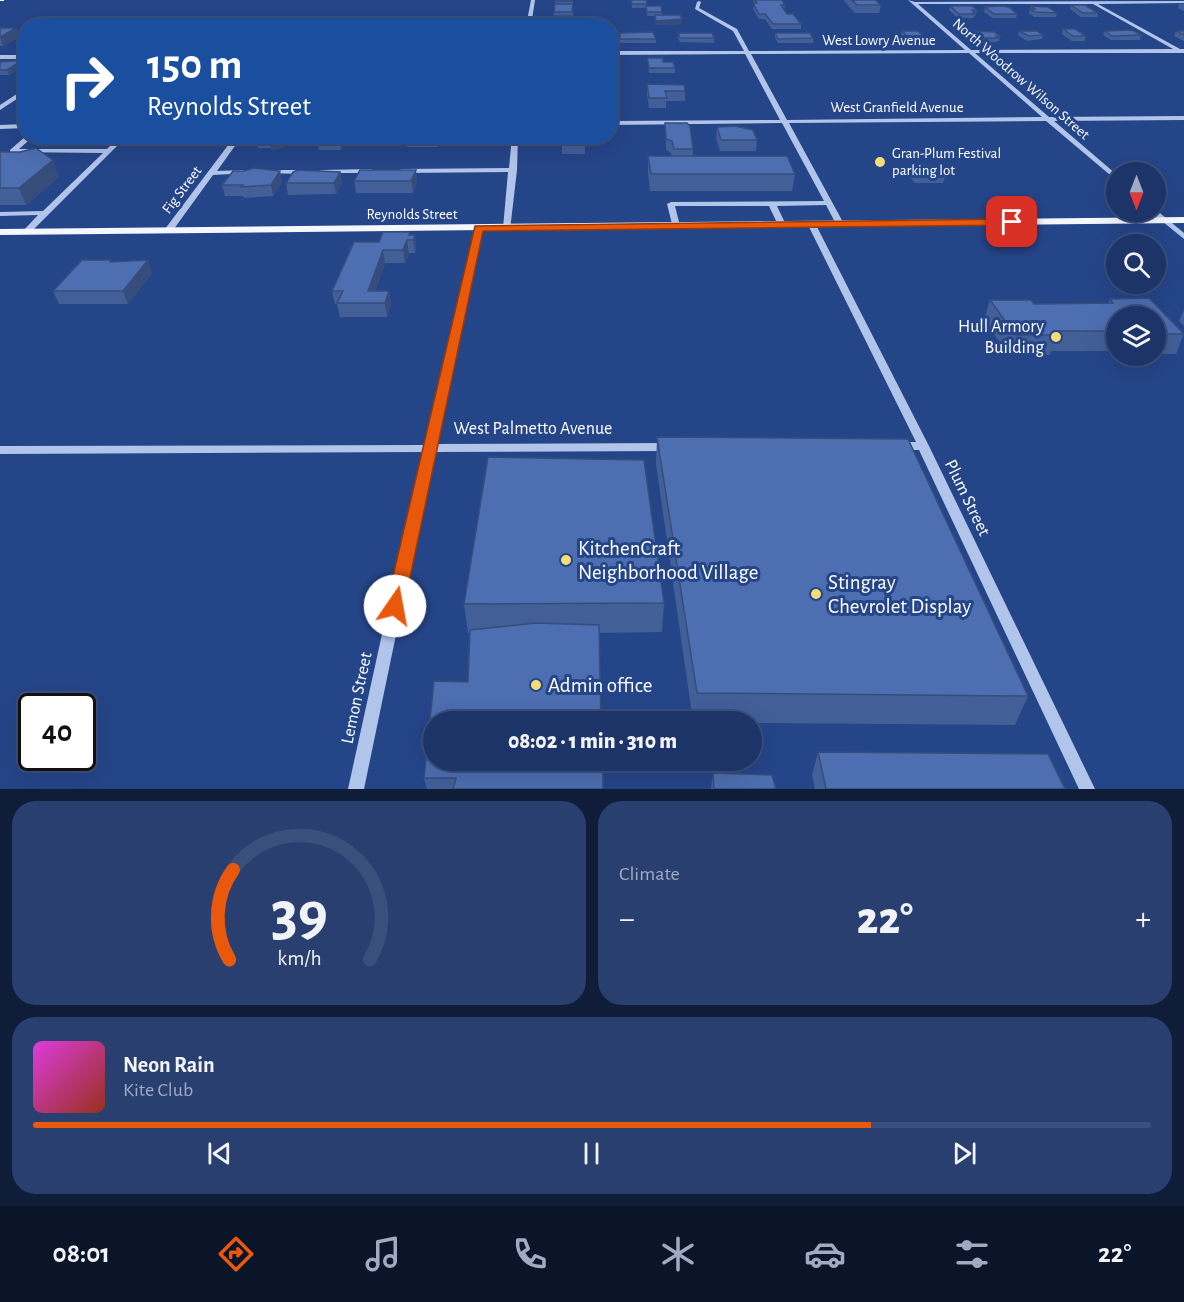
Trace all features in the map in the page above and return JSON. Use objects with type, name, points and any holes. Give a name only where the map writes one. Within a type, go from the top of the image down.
[{"type":"main road","name":"Reynolds Street","points":[[1166,221],[1184,220]]},
{"type":"main road","name":"Reynolds Street","points":[[0,232],[1106,222]]},
{"type":"street","points":[[530,18],[533,0]]},
{"type":"street","points":[[1090,1],[1183,51]]},
{"type":"street","points":[[699,2],[697,8],[735,30],[745,53],[840,224]]},
{"type":"street","points":[[912,2],[1184,2]]},
{"type":"street","name":"North Woodrow Wilson Street","points":[[912,2],[1106,170]]},
{"type":"street","name":"West Lowry Avenue","points":[[618,53],[1183,51]]},
{"type":"street","points":[[0,57],[18,57]]},
{"type":"street","points":[[0,108],[18,96]]},
{"type":"street","name":"West Granfield Avenue","points":[[618,123],[1184,118]]},
{"type":"street","points":[[0,127],[18,126]]},
{"type":"street","points":[[14,152],[12,151],[21,144]]},
{"type":"street","points":[[26,232],[116,144]]},
{"type":"street","name":"Fig Street","points":[[168,231],[233,144]]},
{"type":"street","points":[[507,228],[515,144]]},
{"type":"street","points":[[14,152],[109,151]]},
{"type":"street","points":[[14,152],[27,162]]},
{"type":"street","points":[[397,171],[513,170]]},
{"type":"street","points":[[212,172],[385,171]]},
{"type":"street","points":[[772,203],[782,225]]},
{"type":"street","points":[[676,226],[671,204],[828,203]]},
{"type":"street","points":[[10,213],[20,205]]},
{"type":"street","points":[[0,214],[45,213]]},
{"type":"street","points":[[1166,221],[1184,237]]},
{"type":"street","name":"Plum Street","points":[[812,225],[923,446],[1087,789]]},
{"type":"street","name":"Lemon Street","points":[[356,789],[429,447],[479,228]]},
{"type":"street","points":[[887,446],[923,446]]},
{"type":"street","name":"West Palmetto Avenue","points":[[0,450],[677,447]]},
{"type":"building","points":[[631,0],[646,0],[647,4],[632,4]]},
{"type":"building","points":[[755,0],[782,0],[785,5],[781,5],[787,14],[793,14],[801,24],[773,24],[765,14],[759,14],[754,5],[757,3]]},
{"type":"building","points":[[852,0],[875,0],[881,5],[857,5]]},
{"type":"building","points":[[555,4],[573,4],[572,12],[554,12]]},
{"type":"building","points":[[1071,5],[1085,5],[1098,13],[1083,13]]},
{"type":"building","points":[[646,6],[661,6],[662,12],[647,12]]},
{"type":"building","points":[[950,6],[972,6],[977,10],[972,10],[976,13],[972,13],[974,14],[959,14]]},
{"type":"building","points":[[1031,6],[1048,7],[1057,13],[1035,12],[1030,9],[1035,9]]},
{"type":"building","points":[[985,7],[1009,7],[1017,14],[994,14]]},
{"type":"building","points":[[655,15],[680,15],[682,19],[656,21]]},
{"type":"building","points":[[554,16],[573,16],[573,18],[554,18]]},
{"type":"building","points":[[0,28],[16,28],[0,37]]},
{"type":"building","points":[[1063,29],[1075,29],[1086,36],[1073,36]]},
{"type":"building","points":[[1132,30],[1141,35],[1112,36],[1105,31]]},
{"type":"building","points":[[902,31],[918,31],[928,41],[906,41],[903,37],[908,37]]},
{"type":"building","points":[[972,31],[994,32],[1000,36],[982,38]]},
{"type":"building","points":[[1019,31],[1037,31],[1043,35],[1029,36]]},
{"type":"building","points":[[653,32],[656,39],[620,39],[620,33]]},
{"type":"building","points":[[678,33],[712,33],[714,38],[680,38]]},
{"type":"building","points":[[775,33],[810,33],[813,38],[778,39]]},
{"type":"building","points":[[647,58],[663,58],[663,62],[673,62],[675,68],[649,68]]},
{"type":"building","points":[[18,60],[7,70],[0,70],[0,62]]},
{"type":"building","points":[[647,84],[684,85],[685,91],[665,91],[667,98],[649,98]]},
{"type":"building","points":[[665,123],[687,123],[690,126],[693,149],[674,149],[672,141],[666,139]]},
{"type":"building","points":[[735,126],[753,130],[757,140],[721,140],[717,127]]},
{"type":"building","points":[[36,148],[53,160],[19,188],[0,188],[0,152],[20,152]]},
{"type":"building","points":[[648,156],[787,156],[795,174],[651,174]]},
{"type":"building","points":[[907,166],[932,166],[938,168],[945,177],[917,177]]},
{"type":"building","points":[[254,168],[280,171],[271,185],[241,187],[243,185],[222,185],[233,171]]},
{"type":"building","points":[[298,170],[340,172],[334,183],[286,183],[293,172]]},
{"type":"building","points":[[360,170],[416,170],[411,181],[354,181]]},
{"type":"building","points":[[383,232],[410,232],[409,235],[415,235],[413,240],[407,240],[403,250],[383,250],[368,291],[389,291],[385,303],[337,303],[343,291],[332,291],[354,242],[379,242]]},
{"type":"building","points":[[82,260],[111,260],[110,262],[148,260],[123,291],[53,291]]},
{"type":"building","points":[[1149,298],[1157,306],[1106,306],[1106,331],[1054,331],[1057,335],[1015,335],[990,300],[1031,300],[1034,304],[1113,303],[1110,299]]},
{"type":"building","points":[[1166,315],[1184,334],[1166,334]]},
{"type":"building","name":"Stingray Chevrolet Display","points":[[657,437],[908,439],[1028,696],[697,693]]},
{"type":"building","name":"KitchenCraft Neighborhood Village","points":[[488,457],[644,460],[664,603],[464,604]]},
{"type":"building","points":[[536,623],[599,625],[601,711],[431,711],[434,681],[468,682],[470,630]]},
{"type":"building","points":[[818,752],[1048,754],[1065,789],[826,789]]},
{"type":"building","points":[[425,771],[603,771],[603,789],[453,789],[456,778],[424,778]]},
{"type":"building","points":[[713,773],[772,775],[776,789],[714,789]]},
{"type":"place","name":"Gran-Plum Festival parking lot","points":[[880,162]]},
{"type":"place","name":"Hull Armory Building","points":[[1056,337]]},
{"type":"place","name":"KitchenCraft Neighborhood Village","points":[[566,560]]},
{"type":"place","name":"Stingray Chevrolet Display","points":[[816,594]]},
{"type":"place","name":"Admin office","points":[[536,685]]},
{"type":"route","points":[[395,606],[479,228],[1012,222]]}]
